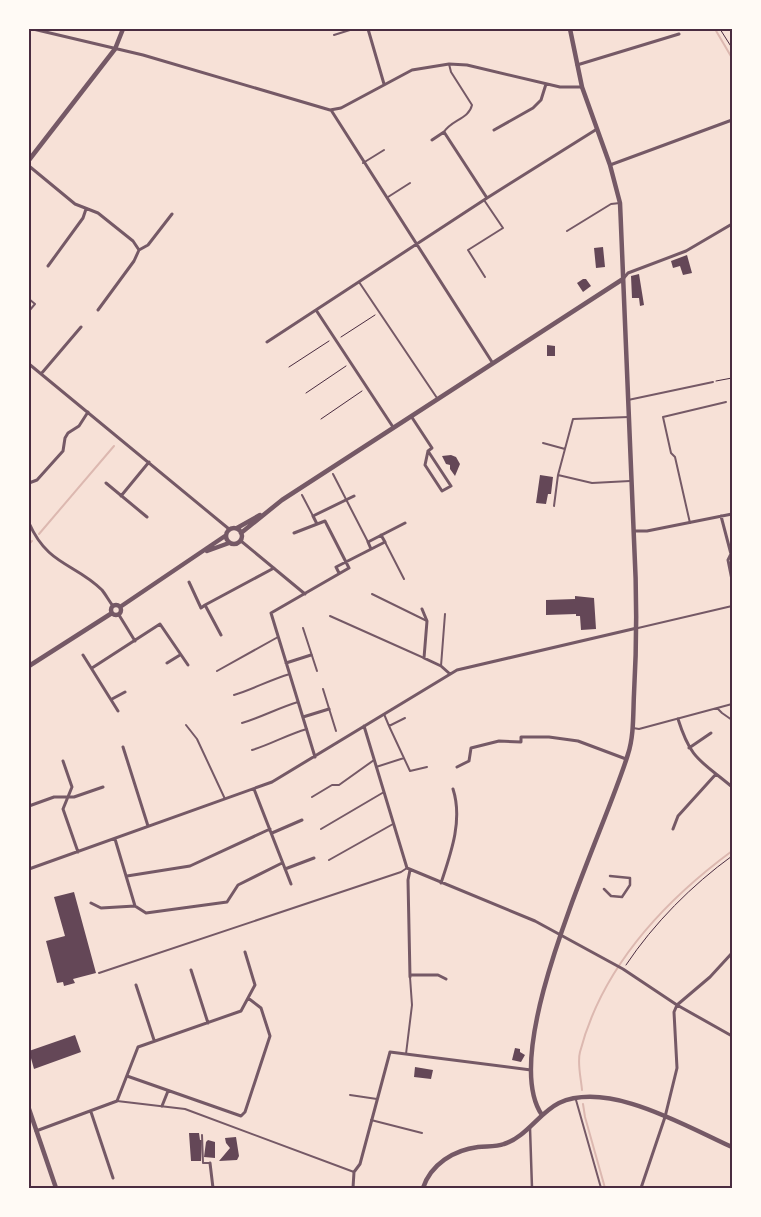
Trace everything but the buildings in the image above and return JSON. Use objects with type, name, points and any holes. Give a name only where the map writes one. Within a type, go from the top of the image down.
[{"type":"street","points":[[33,29],[115,49],[330,110],[341,108],[412,70],[449,64],[467,66],[546,84],[570,88],[582,87]]},
{"type":"street","points":[[29,160],[115,49],[123,29]]},
{"type":"street","points":[[368,29],[384,84]]},
{"type":"street","points":[[542,1115],[533,1096],[532,1049],[544,990],[560,935],[626,760],[633,728],[638,628],[620,203],[610,165],[582,87],[570,29]]},
{"type":"street","points":[[576,65],[679,34]]},
{"type":"street","points":[[494,130],[533,108],[542,100],[546,84]]},
{"type":"street","points":[[330,110],[492,362]]},
{"type":"street","points":[[610,165],[732,120]]},
{"type":"street","points":[[267,342],[486,199],[598,129]]},
{"type":"street","points":[[432,140],[444,132],[486,199]]},
{"type":"street","points":[[29,166],[76,204],[98,213],[133,241],[138,250]]},
{"type":"street","points":[[48,266],[84,218],[86,209]]},
{"type":"street","points":[[98,310],[134,260],[138,250],[148,245],[172,214]]},
{"type":"street","points":[[29,364],[229,529],[237,528],[623,279],[628,273],[686,251],[732,224]]},
{"type":"street","points":[[316,310],[393,427]]},
{"type":"street","points":[[41,374],[81,327]]},
{"type":"street","points":[[29,483],[38,480],[63,450],[68,433],[79,426],[88,412]]},
{"type":"street","points":[[411,415],[432,448],[428,451],[425,465],[442,491],[450,486],[428,451]]},
{"type":"street","points":[[122,496],[149,462]]},
{"type":"street","points":[[106,484],[147,517]]},
{"type":"street","points":[[317,524],[314,516],[354,496]]},
{"type":"street","points":[[315,757],[270,613],[349,568],[321,512]]},
{"type":"street","points":[[202,554],[229,543],[236,544],[240,541],[242,533],[263,513]]},
{"type":"street","points":[[634,532],[732,514]]},
{"type":"street","points":[[721,516],[731,554],[728,560],[732,580]]},
{"type":"street","points":[[294,533],[324,521]]},
{"type":"street","points":[[371,549],[368,542],[405,523]]},
{"type":"street","points":[[29,524],[42,547],[66,567],[93,583],[102,591],[113,606],[112,613],[29,666]]},
{"type":"street","points":[[237,528],[242,533]]},
{"type":"street","points":[[113,606],[120,607],[202,554],[225,536],[229,529]]},
{"type":"street","points":[[339,573],[336,567],[384,542],[381,535]]},
{"type":"street","points":[[225,536],[229,543]]},
{"type":"street","points":[[240,541],[305,594]]},
{"type":"street","points":[[189,582],[201,608],[274,568]]},
{"type":"street","points":[[205,605],[221,636]]},
{"type":"street","points":[[118,615],[121,611],[120,607]]},
{"type":"street","points":[[422,609],[427,621],[424,658],[441,666],[450,674]]},
{"type":"street","points":[[112,613],[118,615],[135,641]]},
{"type":"street","points":[[92,668],[160,624],[188,666]]},
{"type":"street","points":[[29,869],[254,789],[286,775],[450,674],[467,667],[511,659],[638,628]]},
{"type":"street","points":[[83,655],[118,711]]},
{"type":"street","points":[[168,663],[180,655]]},
{"type":"street","points":[[286,663],[311,655]]},
{"type":"street","points":[[112,699],[125,692]]},
{"type":"street","points":[[303,717],[329,709]]},
{"type":"street","points":[[678,719],[694,757],[732,785]]},
{"type":"street","points":[[364,726],[408,869],[410,976],[438,975],[446,979]]},
{"type":"street","points":[[689,748],[711,733]]},
{"type":"street","points":[[457,767],[469,761],[471,748],[499,741],[521,742],[521,737],[549,737],[578,741],[626,760]]},
{"type":"street","points":[[123,747],[148,826]]},
{"type":"street","points":[[63,761],[72,787],[63,809],[78,852]]},
{"type":"street","points":[[673,829],[678,816],[716,774]]},
{"type":"street","points":[[29,806],[54,797],[74,798],[103,787]]},
{"type":"street","points":[[254,789],[291,884]]},
{"type":"street","points":[[441,883],[450,855],[459,812],[453,789]]},
{"type":"street","points":[[272,834],[302,820]]},
{"type":"street","points":[[127,876],[190,866],[270,829]]},
{"type":"street","points":[[115,838],[135,906]]},
{"type":"street","points":[[285,869],[314,858]]},
{"type":"street","points":[[91,903],[101,908],[135,906],[146,913],[152,914],[227,902],[238,885],[282,862]]},
{"type":"street","points":[[408,869],[535,921],[621,968],[677,1005],[732,1036]]},
{"type":"street","points":[[604,889],[612,896],[622,897],[630,884],[630,878],[610,876]]},
{"type":"street","points":[[36,1131],[117,1102],[138,1047],[154,1040],[237,1014],[255,985],[244,952]]},
{"type":"street","points":[[641,1188],[665,1117],[677,1068],[674,1012],[677,1005],[710,977],[732,953]]},
{"type":"street","points":[[191,970],[208,1023]]},
{"type":"street","points":[[136,985],[154,1040]]},
{"type":"street","points":[[127,1076],[241,1116],[245,1112],[270,1036],[261,1008],[248,998]]},
{"type":"street","points":[[353,1188],[354,1172],[360,1164],[390,1052],[531,1070]]},
{"type":"street","points":[[162,1106],[168,1091]]},
{"type":"street","points":[[423,1188],[431,1172],[444,1160],[457,1152],[506,1144],[557,1105],[576,1098],[606,1098],[665,1117],[732,1147]]},
{"type":"street","points":[[29,1109],[56,1188]]},
{"type":"street","points":[[91,1112],[112,1178]]},
{"type":"street","points":[[530,1126],[532,1188]]},
{"type":"street","points":[[210,1162],[213,1188]]},
{"type":"lane","points":[[334,35],[354,29]]},
{"type":"lane","points":[[444,132],[447,127],[468,114],[472,105],[451,72],[449,64]]},
{"type":"lane","points":[[363,163],[384,150]]},
{"type":"lane","points":[[386,198],[410,183]]},
{"type":"lane","points":[[485,278],[468,250],[502,228],[486,199]]},
{"type":"lane","points":[[567,231],[612,204],[620,203]]},
{"type":"lane","points":[[359,282],[437,398]]},
{"type":"lane","points":[[29,298],[35,304],[29,311]]},
{"type":"lane","points":[[628,400],[713,382]]},
{"type":"lane","points":[[690,523],[675,457],[671,452],[663,417],[726,402]]},
{"type":"lane","points":[[554,506],[558,475],[573,419],[629,417]]},
{"type":"lane","points":[[542,443],[565,449]]},
{"type":"lane","points":[[333,474],[368,542]]},
{"type":"lane","points":[[558,475],[592,483],[632,481]]},
{"type":"lane","points":[[302,495],[314,516]]},
{"type":"lane","points":[[384,542],[404,579]]},
{"type":"lane","points":[[372,594],[427,621]]},
{"type":"lane","points":[[638,628],[732,606]]},
{"type":"lane","points":[[441,666],[445,614]]},
{"type":"lane","points":[[330,616],[424,658]]},
{"type":"lane","points":[[303,628],[317,671]]},
{"type":"lane","points":[[217,671],[278,637]]},
{"type":"lane","points":[[234,695],[258,688],[263,682],[290,674]]},
{"type":"lane","points":[[323,688],[336,731]]},
{"type":"lane","points":[[242,723],[266,715],[271,710],[298,702]]},
{"type":"lane","points":[[633,728],[639,729],[732,704]]},
{"type":"lane","points":[[718,708],[732,720]]},
{"type":"lane","points":[[384,714],[410,771],[427,767]]},
{"type":"lane","points":[[389,726],[405,718]]},
{"type":"lane","points":[[186,725],[198,739],[225,799]]},
{"type":"lane","points":[[252,750],[275,743],[280,738],[306,729]]},
{"type":"lane","points":[[376,766],[404,758]]},
{"type":"lane","points":[[312,797],[332,785],[339,785],[374,760]]},
{"type":"lane","points":[[321,829],[384,792]]},
{"type":"lane","points":[[329,860],[393,824]]},
{"type":"lane","points":[[99,973],[408,869]]},
{"type":"lane","points":[[406,1054],[412,1005],[410,976]]},
{"type":"lane","points":[[350,1095],[377,1099]]},
{"type":"lane","points":[[576,1098],[601,1188]]},
{"type":"lane","points":[[117,1102],[185,1109],[354,1172]]},
{"type":"lane","points":[[371,1120],[422,1133]]},
{"type":"lane","points":[[202,1135],[203,1163],[210,1162]]},
{"type":"path","points":[[720,29],[732,48]]},
{"type":"path","points":[[289,367],[380,312]]},
{"type":"path","points":[[306,392],[350,362]]},
{"type":"path","points":[[713,382],[732,378]]},
{"type":"path","points":[[320,418],[367,388]]},
{"type":"path","points":[[621,968],[646,936],[710,873],[732,856]]},
{"type":"waterway","points":[[715,29],[732,58]]},
{"type":"waterway","points":[[39,534],[114,446]]},
{"type":"waterway","points":[[29,544],[32,541]]},
{"type":"waterway","points":[[582,1090],[579,1066],[580,1052],[590,1021],[603,992],[620,964],[659,915],[682,892],[732,851]]},
{"type":"waterway","points":[[583,1104],[605,1188]]}]
